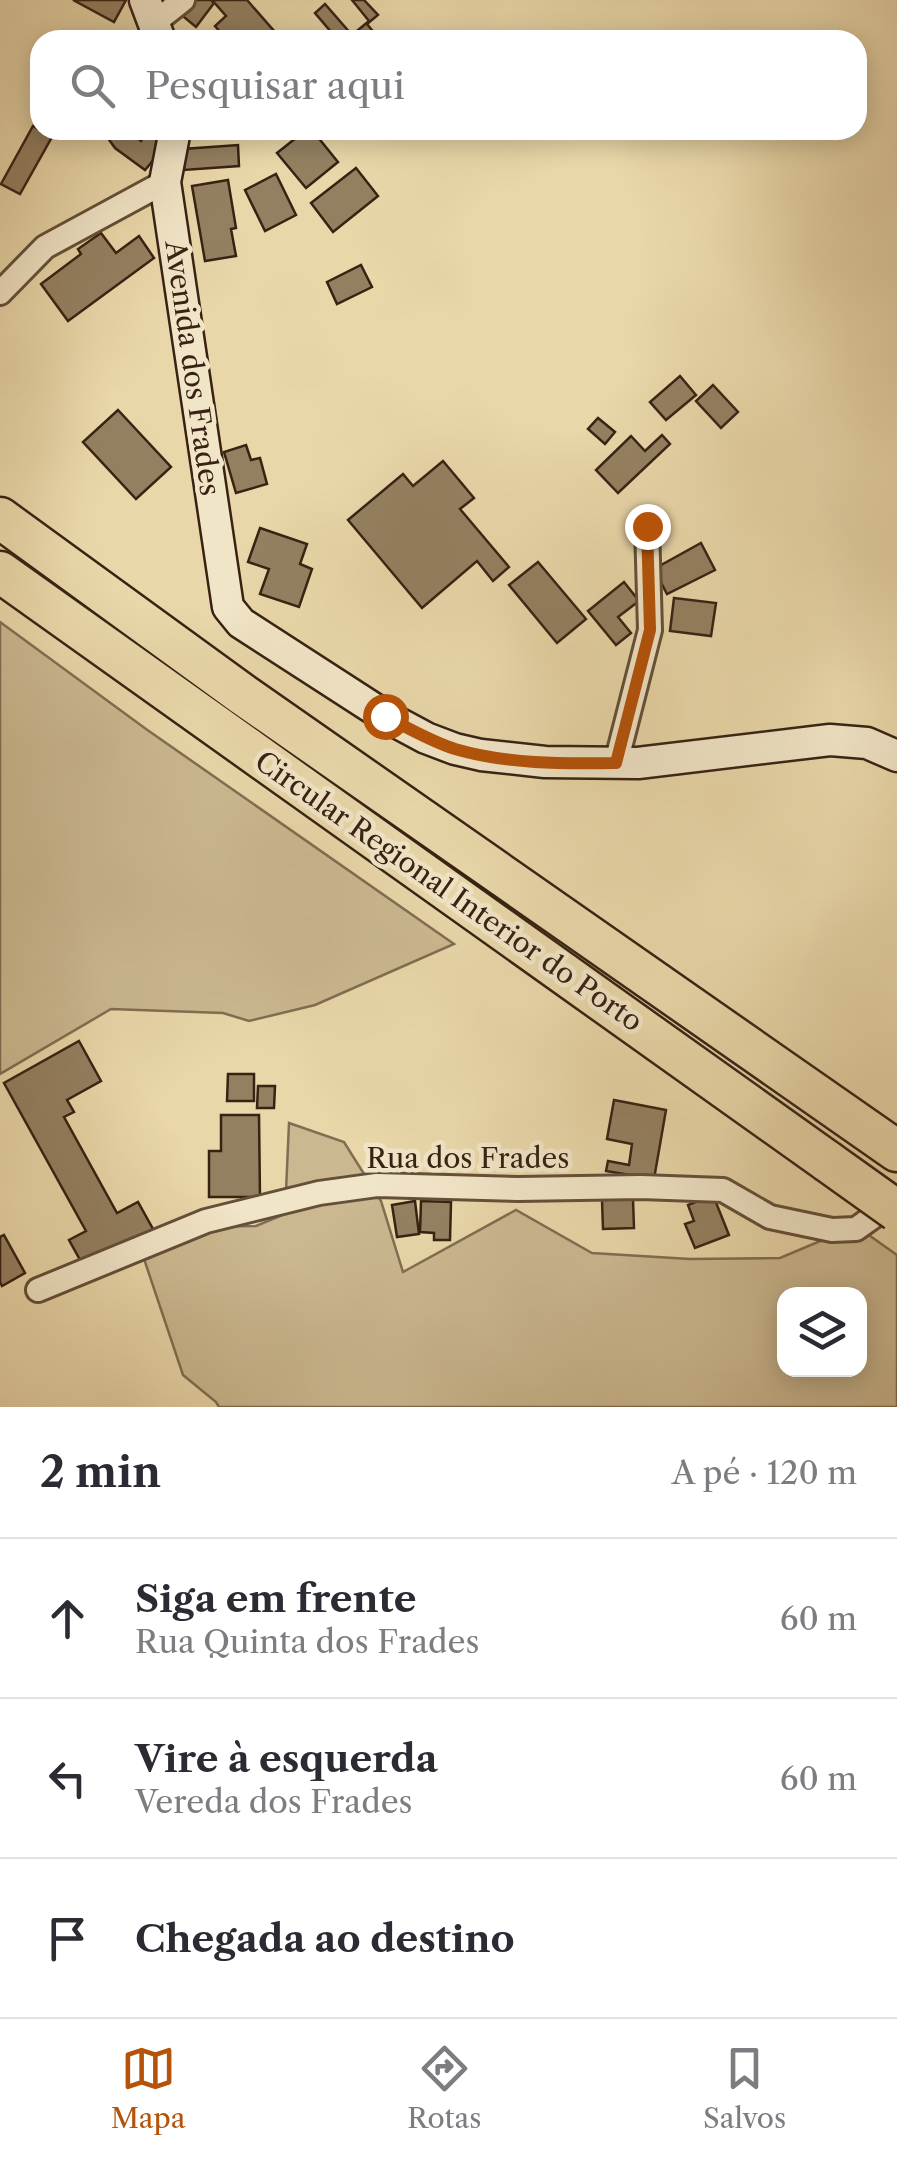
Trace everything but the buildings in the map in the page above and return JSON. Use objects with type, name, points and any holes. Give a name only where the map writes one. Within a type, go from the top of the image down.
[{"type":"highway","name":"Circular Regional Interior do Porto","points":[[0,518],[242,694],[897,1151]]},
{"type":"highway","name":"Circular Regional Interior do Porto","points":[[0,572],[897,1211]]},
{"type":"street","points":[[153,21],[183,0]]},
{"type":"street","name":"Avenida dos Frades","points":[[173,140],[165,182],[228,607],[256,633],[426,738],[456,749],[510,759],[616,763]]},
{"type":"street","points":[[0,292],[44,247],[165,182]]},
{"type":"street","points":[[647,526],[650,630],[616,763],[830,740],[867,743],[897,756]]},
{"type":"street","name":"Rua dos Frades","points":[[38,1290],[206,1221],[318,1193],[377,1184],[723,1190],[770,1217],[832,1230],[856,1229],[897,1200]]},
{"type":"shaded area","points":[[0,622],[454,944],[315,1005],[249,1021],[223,1013],[111,1009],[0,1074]]},
{"type":"shaded area","points":[[289,1123],[344,1142],[381,1201],[403,1272],[516,1210],[592,1253],[690,1259],[780,1258],[856,1226],[897,1255],[897,1407],[219,1407],[183,1375],[140,1247],[185,1227],[256,1226],[285,1214]]},
{"type":"route","points":[[385,716],[426,738],[481,755],[545,762],[616,763],[650,630],[647,526]]}]
